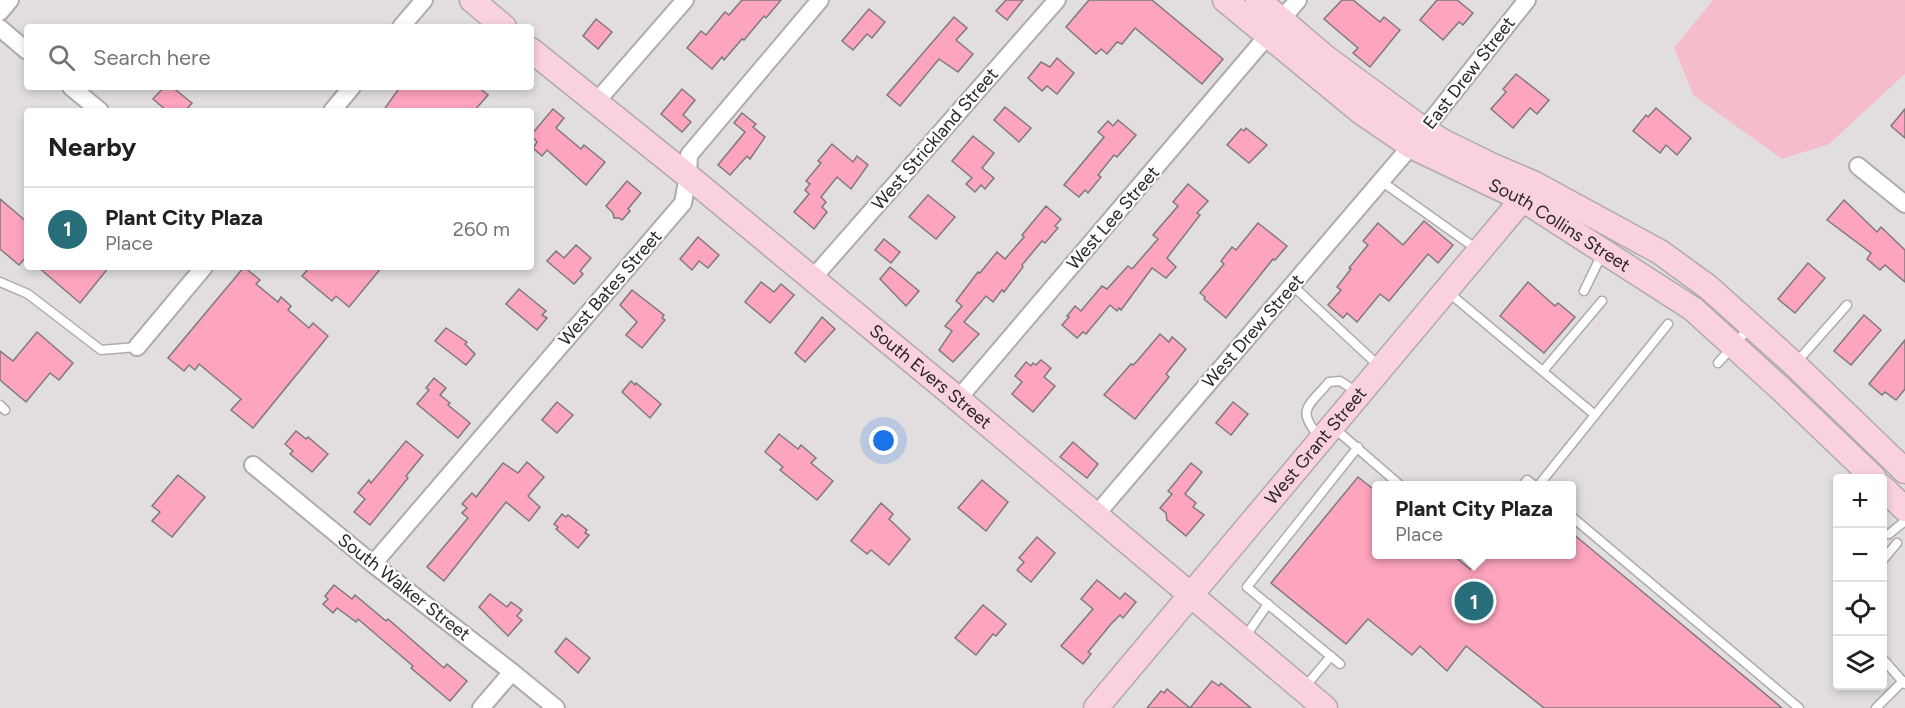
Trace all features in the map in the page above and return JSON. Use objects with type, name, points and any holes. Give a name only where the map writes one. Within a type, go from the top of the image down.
[{"type":"street","points":[[0,12],[10,0]]},
{"type":"street","points":[[404,24],[424,0]]},
{"type":"street","points":[[472,0],[500,24]]},
{"type":"street","points":[[596,102],[685,0]]},
{"type":"street","name":"West Bates Street","points":[[373,564],[682,203],[688,176],[689,155],[820,0]]},
{"type":"street","name":"West Strickland Street","points":[[812,279],[1058,0]]},
{"type":"street","name":"South Collins Street","points":[[1225,0],[1275,28]]},
{"type":"street","name":"South Collins Street","points":[[1258,0],[1275,28],[1361,112],[1528,191],[1604,251],[1693,309],[1725,354],[1869,474]]},
{"type":"street","name":"West Lee Street","points":[[958,399],[1298,0]]},
{"type":"street","name":"East Drew Street","points":[[1418,138],[1527,0]]},
{"type":"street","points":[[0,28],[24,48]]},
{"type":"street","name":"South Evers Street","points":[[534,52],[958,399],[1325,708]]},
{"type":"street","points":[[74,90],[96,108]]},
{"type":"street","name":"West Drew Street","points":[[1095,516],[1418,138]]},
{"type":"street","points":[[1858,166],[1905,204]]},
{"type":"street","points":[[1528,191],[1541,203],[1599,230],[1660,252],[1708,286],[1794,364],[1905,471]]},
{"type":"street","name":"West Grant Street","points":[[1096,708],[1528,191]]},
{"type":"street","points":[[137,347],[201,270]]},
{"type":"street","name":"South Walker Street","points":[[253,465],[373,564],[556,708]]},
{"type":"street","points":[[1887,488],[1905,502]]},
{"type":"street","name":"South Collins Street","points":[[1887,491],[1905,509]]},
{"type":"street","points":[[482,708],[512,672]]},
{"type":"lane","points":[[1381,181],[1478,250]]},
{"type":"lane","points":[[1584,291],[1604,251]]},
{"type":"lane","points":[[0,282],[28,294],[101,350],[137,347]]},
{"type":"lane","points":[[1292,285],[1380,368]]},
{"type":"lane","points":[[1446,289],[1595,415]]},
{"type":"lane","points":[[1543,371],[1602,301]]},
{"type":"lane","points":[[1794,364],[1847,305]]},
{"type":"lane","points":[[1541,481],[1668,324]]},
{"type":"lane","points":[[1725,354],[1751,325]]},
{"type":"lane","points":[[1326,432],[1358,447],[1395,481]]},
{"type":"lane","points":[[1340,664],[1247,587],[1358,447]]},
{"type":"lane","points":[[1576,519],[1799,708]]},
{"type":"lane","points":[[1889,534],[1905,521]]},
{"type":"lane","points":[[1887,555],[1897,543]]},
{"type":"lane","points":[[1244,639],[1268,604]]},
{"type":"lane","points":[[1303,689],[1331,656]]},
{"type":"lane","points":[[1876,708],[1904,683],[1887,664]]},
{"type":"shaded area","points":[[1713,0],[1905,0],[1905,74],[1829,144],[1782,159],[1694,96],[1674,48]]},
{"type":"building","points":[[742,0],[781,0],[724,60],[722,57],[712,69],[687,48],[701,31],[706,35],[725,12],[729,15]]},
{"type":"building","points":[[1006,0],[1023,0],[1007,20],[996,11]]},
{"type":"building","points":[[1089,0],[1152,0],[1223,59],[1202,84],[1135,28],[1122,44],[1117,42],[1107,54],[1101,49],[1096,54],[1066,27]]},
{"type":"building","points":[[1342,0],[1353,0],[1380,22],[1384,17],[1400,30],[1370,67],[1353,53],[1358,48],[1324,19]]},
{"type":"building","points":[[1437,0],[1457,0],[1473,13],[1463,25],[1459,22],[1443,40],[1420,20]]},
{"type":"building","points":[[869,9],[885,22],[872,38],[867,34],[853,50],[842,41]]},
{"type":"building","points":[[954,17],[967,28],[956,40],[973,54],[958,72],[939,59],[900,106],[887,95]]},
{"type":"building","points":[[596,19],[612,32],[598,49],[583,36]]},
{"type":"building","points":[[1057,58],[1074,73],[1057,94],[1047,86],[1042,91],[1028,78],[1041,62],[1050,67]]},
{"type":"building","points":[[1516,74],[1549,100],[1537,114],[1530,108],[1513,128],[1491,109],[1506,92],[1503,89]]},
{"type":"building","points":[[682,89],[695,100],[683,115],[691,122],[682,132],[661,114]]},
{"type":"building","points":[[161,90],[176,90],[192,103],[188,108],[164,108],[153,99]]},
{"type":"building","points":[[398,90],[482,90],[488,95],[477,108],[385,108]]},
{"type":"building","points":[[1005,107],[1031,128],[1019,142],[994,120]]},
{"type":"building","points":[[1656,108],[1691,138],[1677,155],[1666,145],[1660,153],[1633,131],[1646,115],[1648,117]]},
{"type":"building","points":[[553,109],[564,118],[556,128],[581,149],[584,145],[605,162],[586,185],[547,150],[542,156],[534,149],[537,142],[534,138],[534,131]]},
{"type":"building","points":[[1905,109],[1905,138],[1891,126]]},
{"type":"building","points":[[742,113],[756,124],[753,127],[765,137],[750,159],[747,156],[730,175],[718,165],[745,132],[734,123]]},
{"type":"building","points":[[1118,120],[1136,135],[1117,157],[1114,155],[1098,175],[1101,177],[1088,193],[1085,190],[1079,197],[1064,185],[1104,137],[1098,132],[1108,121],[1113,126]]},
{"type":"building","points":[[1246,128],[1267,145],[1249,163],[1227,145],[1241,129],[1244,131]]},
{"type":"building","points":[[973,136],[994,153],[982,168],[994,178],[985,189],[981,185],[975,192],[966,184],[972,178],[952,161]]},
{"type":"building","points":[[832,144],[853,162],[857,156],[868,165],[851,189],[837,177],[821,197],[826,202],[822,207],[827,212],[814,229],[794,212],[809,194],[805,190],[810,184],[806,181],[821,163],[818,161]]},
{"type":"building","points":[[627,181],[641,193],[622,220],[614,218],[613,213],[606,206]]},
{"type":"building","points":[[1188,184],[1208,201],[1197,213],[1200,215],[1167,258],[1176,267],[1166,278],[1152,268],[1121,310],[1119,308],[1117,311],[1110,305],[1086,334],[1083,332],[1077,338],[1062,325],[1069,317],[1067,316],[1075,306],[1081,311],[1102,286],[1107,289],[1128,266],[1132,269],[1158,239],[1153,235],[1178,206],[1173,202]]},
{"type":"building","points":[[928,195],[955,217],[936,239],[909,217]]},
{"type":"building","points":[[0,199],[24,219],[24,259],[19,265],[0,249]]},
{"type":"building","points":[[1844,200],[1877,232],[1881,227],[1905,250],[1905,282],[1885,265],[1880,270],[1867,259],[1871,253],[1827,220]]},
{"type":"building","points":[[1046,206],[1061,219],[1055,226],[1058,228],[1045,243],[1042,241],[1004,292],[1002,290],[993,302],[986,296],[964,322],[979,334],[953,362],[939,350],[952,331],[945,326],[962,306],[956,301],[997,252],[1005,259]]},
{"type":"building","points":[[1424,221],[1453,245],[1438,263],[1428,254],[1389,301],[1380,294],[1357,322],[1347,313],[1343,318],[1328,305],[1341,290],[1337,287],[1351,269],[1349,268],[1368,245],[1363,241],[1378,223],[1403,245]]},
{"type":"building","points":[[1258,223],[1287,246],[1275,260],[1273,259],[1226,318],[1200,293],[1224,264],[1221,261],[1232,247],[1236,250]]},
{"type":"building","points":[[698,237],[719,255],[708,268],[699,261],[692,270],[680,259]]},
{"type":"building","points":[[884,239],[900,252],[891,263],[875,250]]},
{"type":"building","points":[[576,245],[591,258],[580,271],[583,274],[574,284],[547,261],[556,251],[564,258]]},
{"type":"building","points":[[1808,263],[1825,278],[1795,313],[1778,299]]},
{"type":"building","points":[[890,267],[919,291],[906,306],[880,279]]},
{"type":"building","points":[[42,270],[107,270],[80,303]]},
{"type":"building","points":[[241,270],[248,270],[260,280],[256,284],[278,302],[281,297],[291,306],[288,310],[309,328],[313,323],[328,336],[253,428],[231,410],[241,399],[199,364],[195,370],[189,365],[184,371],[168,358]]},
{"type":"building","points":[[307,270],[380,270],[349,307],[336,296],[332,301],[302,276]]},
{"type":"building","points":[[761,282],[774,292],[781,284],[794,295],[770,323],[745,302]]},
{"type":"building","points":[[1528,282],[1555,306],[1558,303],[1575,317],[1544,353],[1500,316]]},
{"type":"building","points":[[519,289],[546,311],[542,315],[547,318],[537,330],[506,304]]},
{"type":"building","points":[[632,290],[664,315],[662,318],[665,320],[642,348],[626,335],[637,322],[620,305]]},
{"type":"building","points":[[1864,315],[1881,330],[1851,365],[1834,351]]},
{"type":"building","points":[[822,317],[835,329],[805,362],[795,353]]},
{"type":"building","points":[[446,328],[467,342],[465,344],[475,354],[466,365],[435,341]]},
{"type":"building","points":[[37,332],[73,363],[59,380],[50,373],[26,402],[0,380],[0,351],[13,361]]},
{"type":"building","points":[[1160,334],[1169,342],[1172,337],[1186,349],[1166,374],[1169,377],[1135,419],[1104,395]]},
{"type":"building","points":[[1905,340],[1905,389],[1896,400],[1885,392],[1882,395],[1869,384]]},
{"type":"building","points":[[1041,360],[1051,368],[1044,377],[1055,386],[1033,412],[1012,394],[1022,382],[1015,376],[1026,362],[1031,366]]},
{"type":"building","points":[[434,378],[446,388],[440,395],[450,403],[448,405],[470,423],[458,438],[417,404],[429,390],[426,388]]},
{"type":"building","points":[[631,381],[661,404],[650,418],[622,392]]},
{"type":"building","points":[[557,402],[573,415],[557,433],[542,420]]},
{"type":"building","points":[[1233,402],[1248,414],[1231,435],[1216,423]]},
{"type":"building","points":[[296,431],[306,439],[308,437],[328,454],[312,472],[290,454],[293,451],[285,444]]},
{"type":"building","points":[[779,434],[798,449],[801,445],[816,458],[811,463],[833,481],[817,500],[780,470],[783,467],[765,452]]},
{"type":"building","points":[[406,441],[423,455],[406,476],[408,478],[370,525],[354,512],[365,499],[358,493],[369,480],[371,483]]},
{"type":"building","points":[[1073,442],[1098,464],[1087,478],[1060,457]]},
{"type":"building","points":[[527,462],[544,477],[528,496],[540,507],[529,521],[506,502],[444,581],[427,567],[468,518],[462,513],[467,508],[462,504],[472,493],[476,497],[503,463],[518,473]]},
{"type":"building","points":[[1191,463],[1202,472],[1185,494],[1196,503],[1193,507],[1204,515],[1186,536],[1167,520],[1166,513],[1160,508],[1172,494],[1168,491]]},
{"type":"building","points":[[178,475],[205,497],[172,537],[152,521],[160,512],[152,506]]},
{"type":"building","points":[[1358,477],[1372,488],[1372,559],[1458,559],[1470,569],[1479,559],[1576,559],[1576,536],[1782,708],[1544,708],[1466,646],[1447,671],[1420,646],[1412,655],[1368,619],[1346,644],[1271,583]]},
{"type":"building","points":[[982,480],[1008,502],[986,531],[958,508]]},
{"type":"building","points":[[881,503],[893,514],[889,519],[910,539],[889,565],[871,550],[867,554],[851,541]]},
{"type":"building","points":[[562,514],[566,517],[568,515],[587,530],[585,533],[589,535],[578,548],[556,529],[558,527],[554,524]]},
{"type":"building","points":[[1037,537],[1055,553],[1031,582],[1017,570],[1024,562],[1019,558]]},
{"type":"building","points":[[1097,580],[1120,599],[1125,593],[1136,602],[1123,618],[1120,615],[1111,624],[1088,652],[1091,654],[1083,664],[1061,646],[1093,609],[1081,599]]},
{"type":"building","points":[[334,585],[352,599],[355,595],[386,621],[388,619],[444,668],[447,664],[467,681],[450,701],[358,619],[356,622],[337,608],[333,613],[323,604],[328,599],[325,596]]},
{"type":"building","points":[[490,594],[507,607],[511,602],[522,610],[517,616],[522,620],[508,636],[479,607]]},
{"type":"building","points":[[983,605],[1006,624],[996,636],[993,634],[976,655],[955,638]]},
{"type":"building","points":[[566,638],[590,658],[578,673],[555,652]]},
{"type":"building","points":[[1212,681],[1219,686],[1221,683],[1251,708],[1190,708]]},
{"type":"building","points":[[1167,689],[1190,708],[1147,708],[1161,691],[1164,693]]},
{"type":"place","name":"Plant City Plaza","points":[[1474,601]]}]
